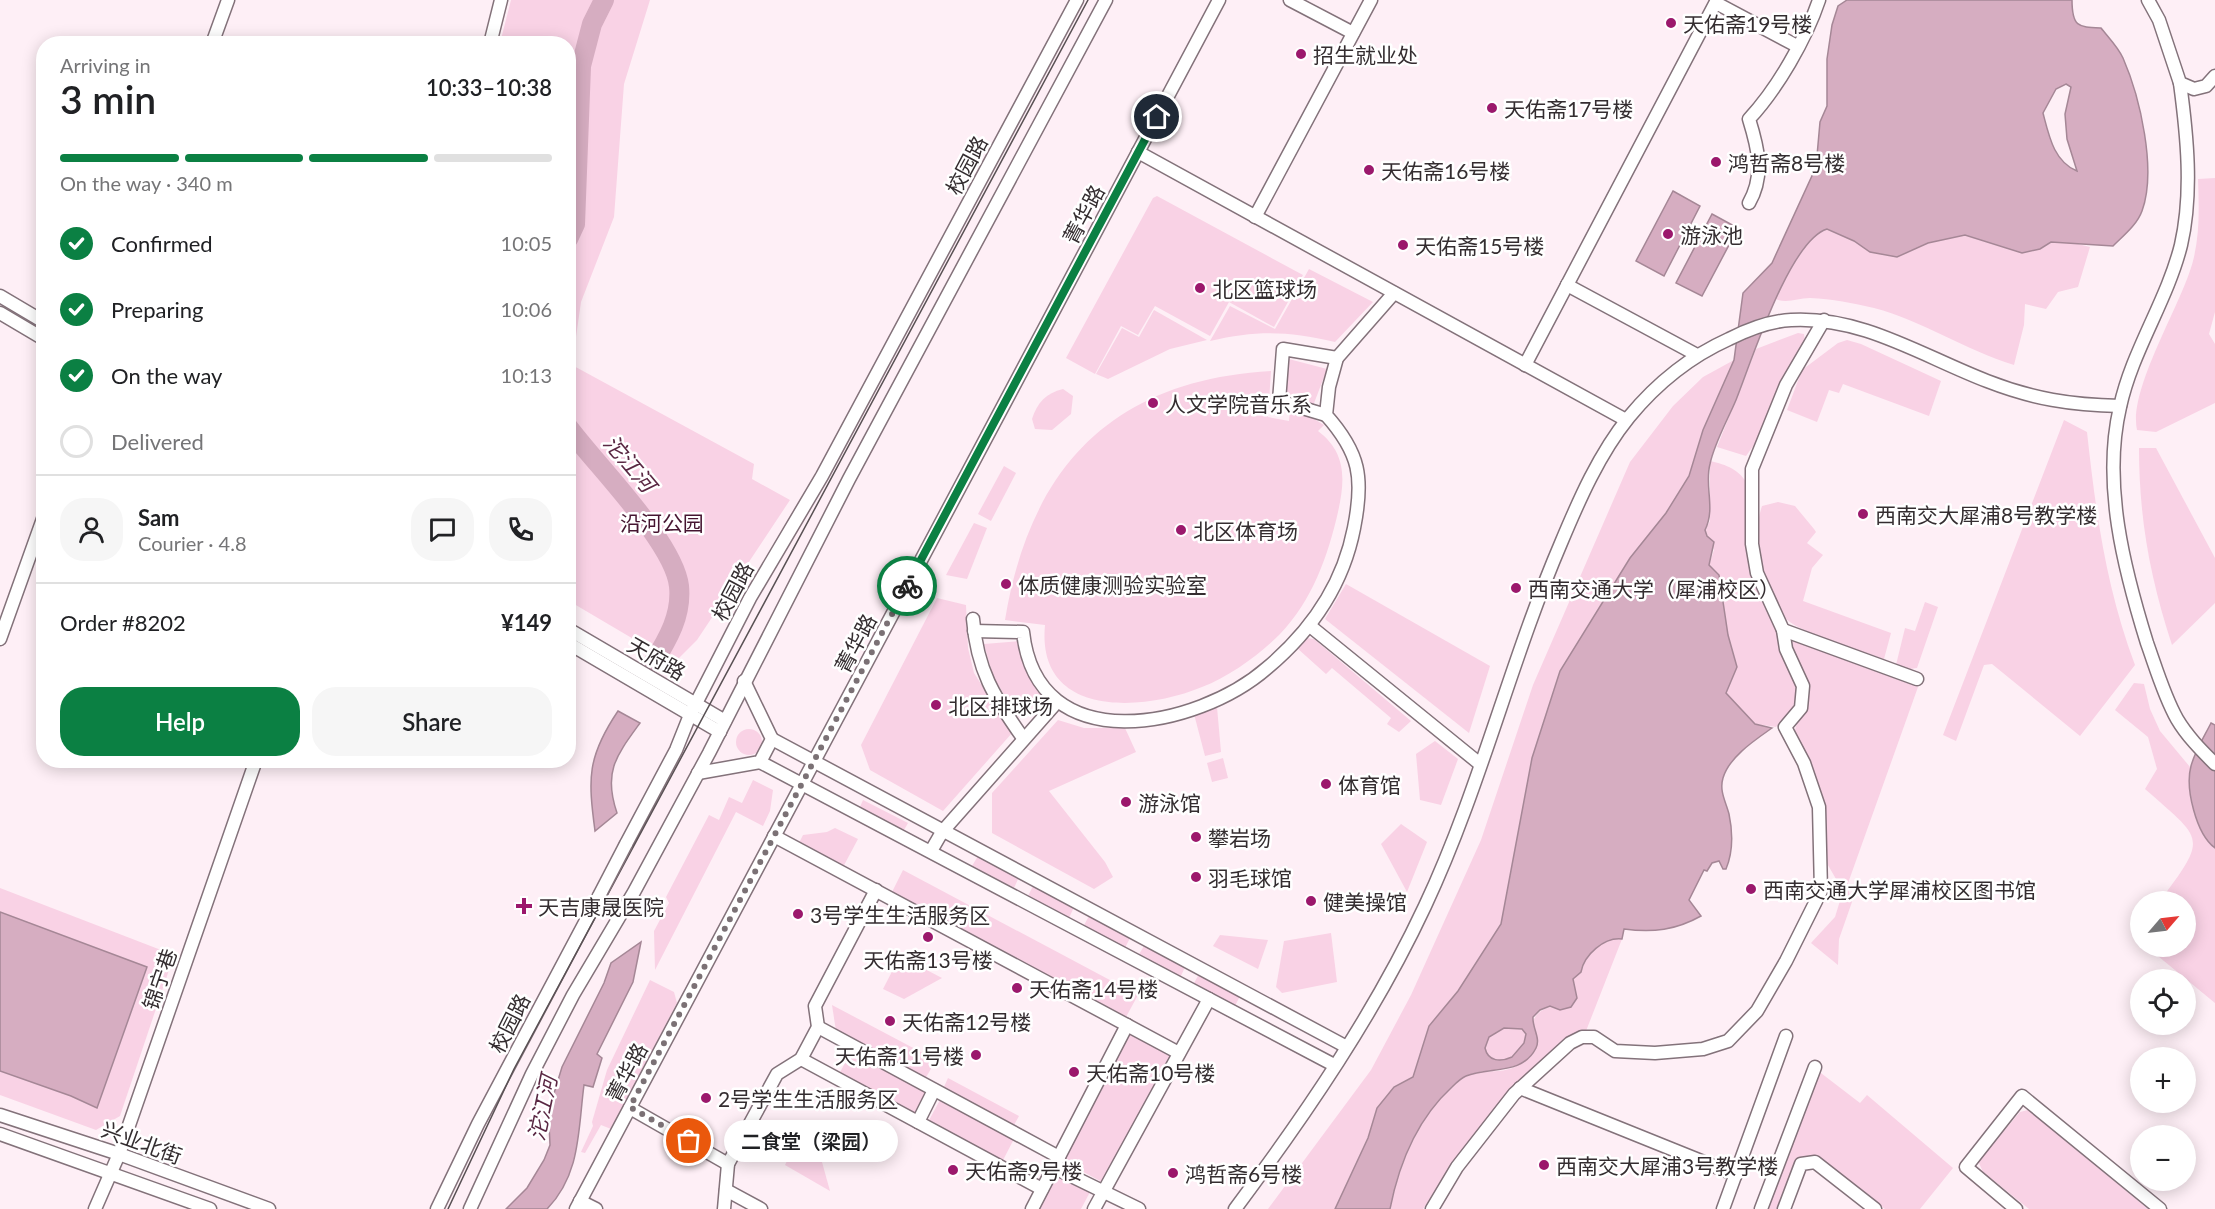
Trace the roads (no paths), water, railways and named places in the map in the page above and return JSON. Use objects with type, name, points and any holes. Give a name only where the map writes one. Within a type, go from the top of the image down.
[{"type":"street","points":[[215,36],[228,0]]},
{"type":"street","points":[[492,36],[501,0]]},
{"type":"street","name":"校园路","points":[[437,1209],[494,1093],[676,750],[693,709],[750,598],[822,476],[1077,0]]},
{"type":"street","name":"校园路","points":[[470,1209],[532,1074],[698,773],[855,468],[1106,0]]},
{"type":"street","name":"菁华路","points":[[578,1205],[1219,0]]},
{"type":"street","points":[[1290,0],[1353,33]]},
{"type":"street","points":[[1255,217],[1371,0]]},
{"type":"street","points":[[1749,203],[1756,190],[1760,154],[1749,119],[1764,103],[1797,46],[1819,0]]},
{"type":"street","points":[[2148,0],[2159,20],[2180,83],[2186,124],[2188,177],[2181,246],[2120,406],[2114,464],[2116,511],[2134,601],[2168,699],[2190,737],[2215,764]]},
{"type":"street","points":[[1525,365],[1717,2],[1797,46]]},
{"type":"street","points":[[2180,83],[2194,89],[2206,86],[2215,76]]},
{"type":"street","points":[[1138,152],[1626,420]]},
{"type":"street","points":[[1567,285],[1697,355]]},
{"type":"street","points":[[1326,415],[1329,387],[1337,358],[1394,293]]},
{"type":"street","points":[[0,296],[36,317]]},
{"type":"street","points":[[0,313],[36,334]]},
{"type":"street","points":[[1235,1209],[1271,1161],[1365,1019],[1424,909],[1459,827],[1549,571],[1588,482],[1626,420],[1652,392],[1697,355],[1743,332],[1787,320],[1824,320],[1872,331],[2024,394],[2063,404],[2120,406]]},
{"type":"street","points":[[1432,1209],[1457,1167],[1520,1088],[1570,1043],[1582,1037],[1594,1037],[1615,1051],[1654,1053],[1703,1049],[1728,1041],[1757,1011],[1786,961],[1821,891],[1821,825],[1816,799],[1804,763],[1785,727],[1801,708],[1803,686],[1786,649],[1783,630],[1757,573],[1752,544],[1752,469],[1786,385],[1824,320]]},
{"type":"street","points":[[1023,738],[995,698],[985,678],[978,660],[973,625],[1023,632],[1027,654],[1035,672],[1057,702],[1087,718],[1142,722],[1175,714],[1237,690],[1266,669],[1310,626],[1330,595],[1351,543],[1359,504],[1359,472],[1351,446],[1326,415],[1279,401],[1283,349],[1337,358]]},
{"type":"street","points":[[0,639],[36,538]]},
{"type":"street","points":[[1310,626],[1480,764]]},
{"type":"street","points":[[1783,630],[1917,679]]},
{"type":"street","name":"天府路","points":[[576,634],[722,726]]},
{"type":"street","name":"天府路","points":[[576,647],[693,709]]},
{"type":"street","points":[[744,681],[771,739],[1345,1046]]},
{"type":"street","points":[[931,851],[942,832],[1057,702]]},
{"type":"street","points":[[760,762],[771,739]]},
{"type":"street","points":[[698,773],[760,762],[1334,1065]]},
{"type":"street","name":"锦宁巷","points":[[95,1209],[109,1172],[119,1154],[253,768]]},
{"type":"street","points":[[774,836],[1179,1053]]},
{"type":"street","points":[[724,1209],[728,1164],[777,1074],[801,1059],[818,1027],[815,1006],[876,890]]},
{"type":"street","points":[[1094,1209],[1209,999]]},
{"type":"street","points":[[1032,1209],[1127,1025]]},
{"type":"street","points":[[818,1027],[934,1090],[1104,1191],[1139,1209]]},
{"type":"street","points":[[1723,1209],[1786,1036]]},
{"type":"street","points":[[801,1059],[1042,1190]]},
{"type":"street","points":[[1761,1209],[1815,1067]]},
{"type":"street","points":[[1520,1088],[1736,1175]]},
{"type":"street","points":[[918,1122],[934,1090]]},
{"type":"street","points":[[2016,1209],[1966,1167],[2022,1096],[2160,1209]]},
{"type":"street","points":[[630,1107],[728,1164]]},
{"type":"street","name":"兴业北街","points":[[0,1114],[119,1154],[269,1209]]},
{"type":"street","name":"兴业北街","points":[[0,1134],[210,1209]]},
{"type":"street","points":[[1784,1209],[1801,1164],[1815,1162],[1875,1209]]},
{"type":"street","points":[[726,1190],[761,1209]]},
{"type":"street","points":[[578,1205],[596,1209]]},
{"type":"waterway","name":"沱江河","points":[[576,198],[581,66],[592,24],[604,0]]},
{"type":"waterway","name":"沱江河","points":[[576,437],[649,526],[674,568],[679,586],[676,617],[669,636],[653,663]]},
{"type":"tram line","points":[[448,1209],[514,1069],[1088,0]]},
{"type":"place","name":"天佑斋19号楼","points":[[1671,23]]},
{"type":"place","name":"招生就业处","points":[[1301,54]]},
{"type":"place","name":"天佑斋17号楼","points":[[1492,108]]},
{"type":"place","name":"鸿哲斋8号楼","points":[[1716,162]]},
{"type":"place","name":"天佑斋16号楼","points":[[1369,170]]},
{"type":"place","name":"游泳池","points":[[1668,234]]},
{"type":"place","name":"天佑斋15号楼","points":[[1403,245]]},
{"type":"place","name":"北区篮球场","points":[[1200,288]]},
{"type":"place","name":"人文学院音乐系","points":[[1153,403]]},
{"type":"place","name":"西南交大犀浦8号教学楼","points":[[1863,514]]},
{"type":"place","name":"北区体育场","points":[[1181,530]]},
{"type":"place","name":"体质健康测验实验室","points":[[1006,584]]},
{"type":"place","name":"西南交通大学（犀浦校区）","points":[[1516,588]]},
{"type":"place","name":"北区排球场","points":[[936,705]]},
{"type":"place","name":"体育馆","points":[[1326,784]]},
{"type":"place","name":"游泳馆","points":[[1126,802]]},
{"type":"place","name":"攀岩场","points":[[1196,837]]},
{"type":"place","name":"羽毛球馆","points":[[1196,877]]},
{"type":"place","name":"西南交通大学犀浦校区图书馆","points":[[1751,889]]},
{"type":"place","name":"健美操馆","points":[[1311,901]]},
{"type":"place","name":"天吉康晟医院","points":[[524,906]]},
{"type":"place","name":"3号学生生活服务区","points":[[798,914]]},
{"type":"place","name":"天佑斋13号楼","points":[[928,937]]},
{"type":"place","name":"天佑斋14号楼","points":[[1017,988]]},
{"type":"place","name":"天佑斋12号楼","points":[[890,1021]]},
{"type":"place","name":"天佑斋11号楼","points":[[976,1055]]},
{"type":"place","name":"天佑斋10号楼","points":[[1074,1072]]},
{"type":"place","name":"2号学生生活服务区","points":[[706,1098]]},
{"type":"place","name":"二食堂（梁园）","points":[[689,1141]]},
{"type":"place","name":"西南交大犀浦3号教学楼","points":[[1544,1165]]},
{"type":"place","name":"天佑斋9号楼","points":[[953,1170]]},
{"type":"place","name":"鸿哲斋6号楼","points":[[1173,1173]]},
{"type":"park label","name":"沿河公园","points":[[662,522]]}]
